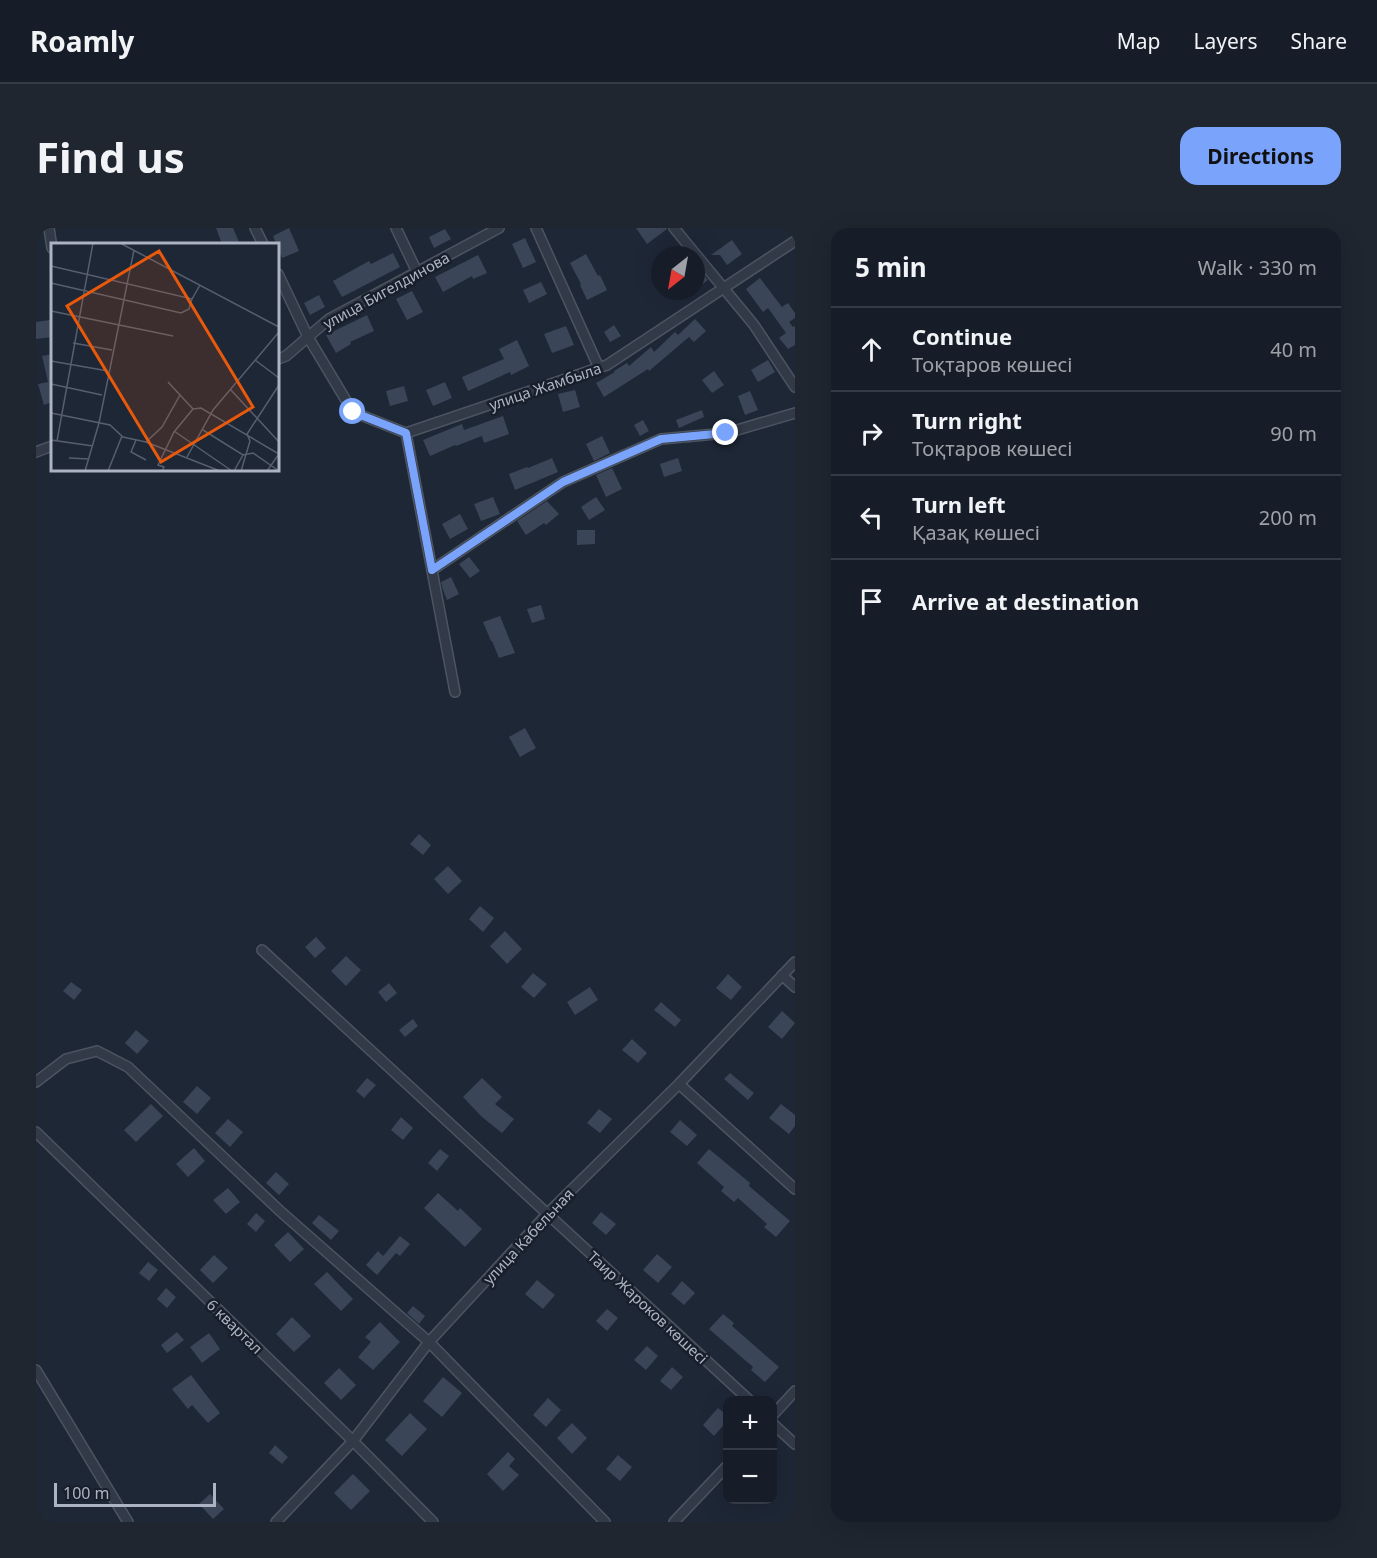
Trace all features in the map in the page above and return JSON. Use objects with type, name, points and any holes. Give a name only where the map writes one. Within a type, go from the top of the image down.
[{"type":"street","points":[[49,228],[51,243]]},
{"type":"street","points":[[255,228],[262,243]]},
{"type":"street","points":[[396,228],[417,272]]},
{"type":"street","name":"улица Бигелдинова","points":[[279,359],[286,356],[329,319],[499,228]]},
{"type":"street","points":[[536,228],[599,368]]},
{"type":"street","points":[[675,228],[754,325],[795,387]]},
{"type":"street","name":"улица Жамбыла","points":[[406,433],[607,365],[795,241]]},
{"type":"street","points":[[279,276],[308,337],[353,412],[406,433],[455,692]]},
{"type":"street","points":[[432,570],[563,482],[661,439],[726,433],[795,413]]},
{"type":"street","points":[[36,452],[51,446]]},
{"type":"street","name":"Таир Жароков көшесі","points":[[262,950],[743,1396]]},
{"type":"street","name":"улица Кабельная","points":[[276,1522],[353,1441],[429,1342],[548,1213],[679,1084],[795,962]]},
{"type":"street","points":[[782,975],[795,987]]},
{"type":"street","points":[[36,1082],[66,1059],[97,1051],[128,1067],[280,1211],[429,1342],[605,1522]]},
{"type":"street","points":[[679,1084],[795,1189]]},
{"type":"street","name":"6 квартал","points":[[36,1132],[433,1522]]},
{"type":"street","points":[[36,1370],[128,1522]]},
{"type":"street","points":[[777,1411],[795,1391]]},
{"type":"street","points":[[777,1428],[795,1444]]},
{"type":"street","points":[[674,1522],[723,1470]]},
{"type":"building","points":[[216,228],[233,228],[240,243],[222,243]]},
{"type":"building","points":[[289,228],[299,251],[282,258],[279,243],[276,243],[273,236]]},
{"type":"building","points":[[636,228],[667,228],[667,229],[647,244]]},
{"type":"building","points":[[445,229],[451,239],[434,248],[429,237]]},
{"type":"building","points":[[525,238],[536,262],[523,268],[512,244]]},
{"type":"building","points":[[732,240],[742,254],[727,265],[720,255],[711,255]]},
{"type":"building","points":[[393,253],[400,267],[342,297],[333,281],[369,261],[371,264]]},
{"type":"building","points":[[586,254],[607,290],[587,300],[570,263]]},
{"type":"building","points":[[478,255],[487,273],[473,279],[472,276],[443,292],[435,277]]},
{"type":"building","points":[[760,278],[782,307],[788,303],[795,313],[795,318],[789,322],[793,327],[795,326],[795,345],[788,349],[779,338],[786,333],[768,308],[763,312],[746,289]]},
{"type":"building","points":[[541,282],[547,294],[529,303],[523,290]]},
{"type":"building","points":[[412,291],[423,312],[407,320],[396,299]]},
{"type":"building","points":[[319,295],[325,307],[310,315],[304,303]]},
{"type":"building","points":[[367,315],[374,331],[350,342],[351,344],[336,353],[326,335]]},
{"type":"building","points":[[695,319],[706,331],[694,342],[689,337],[649,371],[648,369],[604,397],[596,383],[627,363],[629,366],[651,347],[654,352],[675,332],[678,335]]},
{"type":"building","points":[[50,320],[51,337],[36,339],[36,322]]},
{"type":"building","points":[[614,325],[621,336],[610,342],[604,332]]},
{"type":"building","points":[[566,326],[574,345],[552,353],[544,334]]},
{"type":"building","points":[[517,340],[529,366],[468,391],[462,377],[504,359],[499,349]]},
{"type":"building","points":[[51,354],[51,402],[44,405],[38,384],[48,382],[42,356]]},
{"type":"building","points":[[768,360],[775,372],[758,382],[751,370]]},
{"type":"building","points":[[714,371],[724,385],[712,393],[702,380]]},
{"type":"building","points":[[445,382],[452,398],[433,406],[426,390]]},
{"type":"building","points":[[404,386],[408,401],[390,406],[386,391]]},
{"type":"building","points":[[575,390],[580,407],[563,412],[558,394]]},
{"type":"building","points":[[750,391],[758,410],[745,415],[738,396]]},
{"type":"building","points":[[702,410],[704,417],[679,428],[676,420]]},
{"type":"building","points":[[503,416],[509,434],[484,443],[482,436],[430,456],[423,440],[462,424],[464,430]]},
{"type":"building","points":[[643,420],[649,431],[640,436],[634,425]]},
{"type":"building","points":[[602,436],[610,453],[594,461],[586,444]]},
{"type":"building","points":[[552,458],[558,472],[515,490],[509,474]]},
{"type":"building","points":[[678,458],[682,471],[664,477],[660,464]]},
{"type":"building","points":[[612,468],[622,489],[606,497],[596,475]]},
{"type":"building","points":[[493,497],[500,514],[481,521],[474,504]]},
{"type":"building","points":[[596,497],[605,510],[589,520],[581,507]]},
{"type":"building","points":[[547,501],[559,514],[546,525],[544,523],[526,535],[517,521]]},
{"type":"building","points":[[460,514],[468,529],[450,539],[442,524]]},
{"type":"building","points":[[577,530],[595,530],[595,544],[577,545]]},
{"type":"building","points":[[469,557],[480,571],[470,578],[459,564]]},
{"type":"building","points":[[451,577],[459,594],[447,600],[441,582]]},
{"type":"building","points":[[541,605],[545,619],[532,623],[527,609]]},
{"type":"building","points":[[500,616],[515,653],[499,658],[483,622]]},
{"type":"building","points":[[525,728],[536,748],[520,757],[509,737]]},
{"type":"building","points":[[419,834],[431,845],[423,855],[410,844]]},
{"type":"building","points":[[448,866],[462,881],[448,894],[434,879]]},
{"type":"building","points":[[480,906],[494,918],[483,932],[469,919]]},
{"type":"building","points":[[505,931],[522,949],[507,964],[490,946]]},
{"type":"building","points":[[316,937],[326,948],[315,958],[305,947]]},
{"type":"building","points":[[346,956],[361,970],[346,986],[331,971]]},
{"type":"building","points":[[533,973],[547,984],[534,998],[521,987]]},
{"type":"building","points":[[728,974],[742,987],[731,1000],[716,988]]},
{"type":"building","points":[[71,982],[82,990],[74,1000],[63,991]]},
{"type":"building","points":[[389,983],[397,993],[386,1002],[378,992]]},
{"type":"building","points":[[590,987],[598,1000],[575,1015],[567,1002]]},
{"type":"building","points":[[661,1002],[681,1020],[675,1027],[654,1010]]},
{"type":"building","points":[[782,1011],[795,1023],[782,1039],[768,1027]]},
{"type":"building","points":[[413,1019],[418,1026],[405,1037],[399,1030]]},
{"type":"building","points":[[136,1030],[149,1041],[137,1054],[125,1043]]},
{"type":"building","points":[[632,1039],[647,1053],[638,1063],[622,1050]]},
{"type":"building","points":[[730,1073],[754,1093],[748,1100],[724,1079]]},
{"type":"building","points":[[367,1078],[376,1085],[364,1098],[356,1091]]},
{"type":"building","points":[[482,1078],[502,1097],[495,1104],[514,1119],[502,1133],[482,1117],[463,1097]]},
{"type":"building","points":[[197,1086],[211,1098],[197,1114],[183,1102]]},
{"type":"building","points":[[151,1104],[163,1116],[136,1142],[124,1130]]},
{"type":"building","points":[[781,1104],[795,1115],[795,1126],[789,1134],[769,1118]]},
{"type":"building","points":[[599,1109],[612,1119],[600,1133],[587,1123]]},
{"type":"building","points":[[401,1117],[413,1128],[403,1140],[391,1130]]},
{"type":"building","points":[[228,1119],[243,1132],[230,1147],[215,1133]]},
{"type":"building","points":[[680,1120],[697,1135],[687,1146],[670,1132]]},
{"type":"building","points":[[194,1148],[205,1161],[188,1177],[176,1164]]},
{"type":"building","points":[[440,1149],[449,1156],[437,1171],[428,1163]]},
{"type":"building","points":[[709,1149],[750,1183],[749,1186],[790,1221],[776,1237],[764,1227],[767,1224],[738,1198],[734,1202],[721,1191],[724,1187],[697,1163]]},
{"type":"building","points":[[276,1172],[289,1184],[279,1195],[266,1183]]},
{"type":"building","points":[[228,1188],[240,1202],[226,1214],[213,1200]]},
{"type":"building","points":[[438,1193],[458,1211],[460,1208],[482,1229],[465,1247],[424,1208]]},
{"type":"building","points":[[601,1212],[616,1224],[606,1235],[592,1223]]},
{"type":"building","points":[[256,1213],[265,1221],[256,1232],[247,1224]]},
{"type":"building","points":[[319,1215],[339,1231],[331,1240],[312,1223]]},
{"type":"building","points":[[288,1232],[304,1249],[290,1262],[274,1245]]},
{"type":"building","points":[[400,1236],[410,1244],[400,1256],[396,1253],[377,1275],[366,1265],[378,1251],[383,1256]]},
{"type":"building","points":[[657,1254],[672,1267],[658,1283],[643,1270]]},
{"type":"building","points":[[214,1255],[228,1268],[213,1283],[200,1270]]},
{"type":"building","points":[[148,1262],[158,1270],[149,1281],[139,1273]]},
{"type":"building","points":[[327,1272],[353,1299],[341,1311],[314,1284]]},
{"type":"building","points":[[537,1280],[555,1295],[543,1309],[525,1294]]},
{"type":"building","points":[[682,1281],[695,1293],[684,1305],[671,1294]]},
{"type":"building","points":[[166,1288],[176,1297],[167,1308],[157,1299]]},
{"type":"building","points":[[413,1306],[425,1316],[419,1324],[407,1313]]},
{"type":"building","points":[[607,1309],[618,1318],[607,1331],[596,1321]]},
{"type":"building","points":[[723,1314],[734,1323],[732,1326],[779,1367],[765,1382],[751,1370],[753,1367],[709,1329]]},
{"type":"building","points":[[292,1317],[311,1336],[294,1352],[276,1334]]},
{"type":"building","points":[[380,1322],[400,1342],[373,1370],[358,1357],[371,1342],[365,1337]]},
{"type":"building","points":[[177,1332],[184,1340],[167,1353],[161,1345]]},
{"type":"building","points":[[209,1333],[220,1349],[202,1363],[190,1347]]},
{"type":"building","points":[[647,1346],[658,1356],[646,1370],[634,1360]]},
{"type":"building","points":[[672,1367],[683,1377],[671,1390],[660,1381]]},
{"type":"building","points":[[339,1368],[356,1385],[341,1400],[324,1383]]},
{"type":"building","points":[[191,1375],[220,1413],[208,1423],[192,1405],[188,1409],[172,1389]]},
{"type":"building","points":[[443,1377],[462,1393],[442,1417],[423,1401]]},
{"type":"building","points":[[548,1398],[561,1410],[546,1427],[533,1415]]},
{"type":"building","points":[[718,1408],[723,1412],[723,1426],[714,1436],[703,1425]]},
{"type":"building","points":[[410,1413],[427,1429],[402,1456],[385,1440]]},
{"type":"building","points":[[572,1423],[587,1438],[572,1454],[557,1438]]},
{"type":"building","points":[[275,1445],[288,1457],[282,1464],[269,1453]]},
{"type":"building","points":[[508,1452],[515,1459],[509,1466],[519,1475],[503,1491],[487,1474]]},
{"type":"building","points":[[618,1455],[632,1467],[620,1481],[606,1469]]},
{"type":"building","points":[[353,1474],[370,1491],[351,1510],[334,1493]]},
{"type":"building","points":[[210,1494],[224,1509],[213,1519],[199,1504]]},
{"type":"route","points":[[353,412],[406,433],[432,570],[563,482],[661,439],[726,433]]}]
